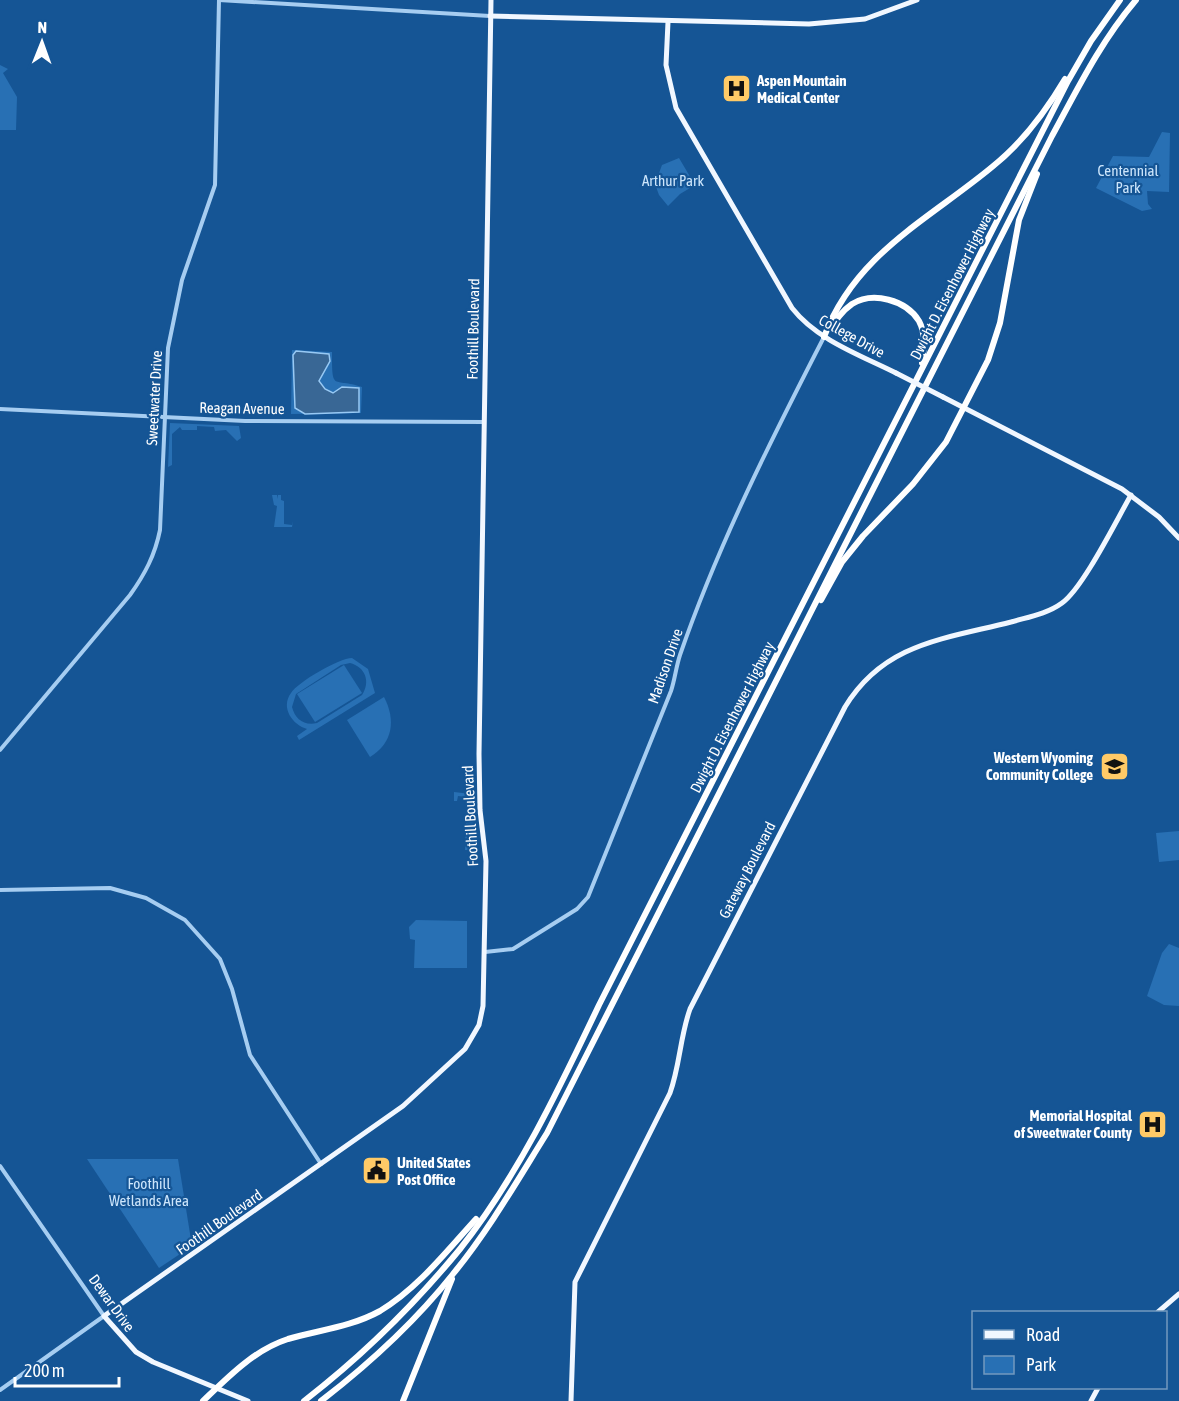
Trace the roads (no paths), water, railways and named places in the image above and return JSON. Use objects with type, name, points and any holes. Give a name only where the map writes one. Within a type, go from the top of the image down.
[{"type":"highway","name":"Dwight D. Eisenhower Highway","points":[[304,1401],[380,1336],[420,1295],[460,1248],[517,1164],[558,1091],[1079,61],[1105,19],[1120,0]]},
{"type":"highway","name":"Dwight D. Eisenhower Highway","points":[[321,1401],[358,1372],[433,1298],[454,1273],[499,1210],[547,1133],[1052,136],[1096,54],[1136,0]]},
{"type":"highway","points":[[824,337],[832,314],[855,283],[891,242],[994,166],[1034,124],[1056,96],[1090,37],[1105,19]]},
{"type":"highway","points":[[787,657],[842,562],[862,536],[913,484],[946,442],[988,360],[999,323],[1018,220],[1052,136]]},
{"type":"highway","points":[[824,337],[840,314],[853,304],[867,298],[883,298],[897,303],[918,321],[923,333],[921,370]]},
{"type":"highway","points":[[203,1401],[253,1356],[269,1347],[286,1340],[354,1323],[402,1296],[423,1278],[493,1201]]},
{"type":"highway","points":[[404,1401],[454,1273]]},
{"type":"main road","name":"Foothill Boulevard","points":[[104,1316],[403,1106],[470,1043],[477,1031],[482,1013],[485,952],[486,856],[479,782],[491,0]]},
{"type":"main road","points":[[490,16],[771,25],[865,19],[917,0]]},
{"type":"main road","name":"College Drive","points":[[668,22],[667,75],[676,108],[792,308],[809,327],[824,337],[1131,495],[1179,538]]},
{"type":"main road","name":"Gateway Boulevard","points":[[571,1401],[575,1282],[670,1093],[677,1071],[682,1034],[690,1009],[844,706],[869,675],[904,651],[1039,615],[1062,604],[1078,585],[1131,495]]},
{"type":"main road","points":[[1159,1311],[1179,1294]]},
{"type":"main road","name":"Dewar Drive","points":[[104,1316],[136,1352],[248,1401]]},
{"type":"street","points":[[219,0],[490,16]]},
{"type":"street","name":"Sweetwater Drive","points":[[0,750],[130,595],[151,562],[160,530],[168,348],[182,280],[215,185],[219,0]]},
{"type":"street","name":"Madison Drive","points":[[485,952],[513,949],[577,909],[588,897],[671,691],[680,655],[723,547],[757,469],[824,337]]},
{"type":"street","name":"Reagan Avenue","points":[[0,409],[245,421],[484,422]]},
{"type":"street","points":[[0,890],[110,888],[146,898],[185,920],[220,959],[232,989],[250,1055],[321,1164]]},
{"type":"street","name":"Dewar Drive","points":[[0,1166],[104,1316]]},
{"type":"street","name":"Foothill Boulevard","points":[[0,1390],[104,1316]]},
{"type":"place","name":"Aspen Mountain Medical Center","points":[[736,89]]},
{"type":"place","name":"Western Wyoming Community College","points":[[1114,766]]},
{"type":"place","name":"Memorial Hospital of Sweetwater County","points":[[1153,1124]]},
{"type":"place","name":"United States Post Office","points":[[376,1171]]},
{"type":"park label","name":"Centennial Park","points":[[1128,178]]},
{"type":"park label","name":"Arthur Park","points":[[673,180]]},
{"type":"park label","name":"Foothill Wetlands Area","points":[[149,1192]]}]
